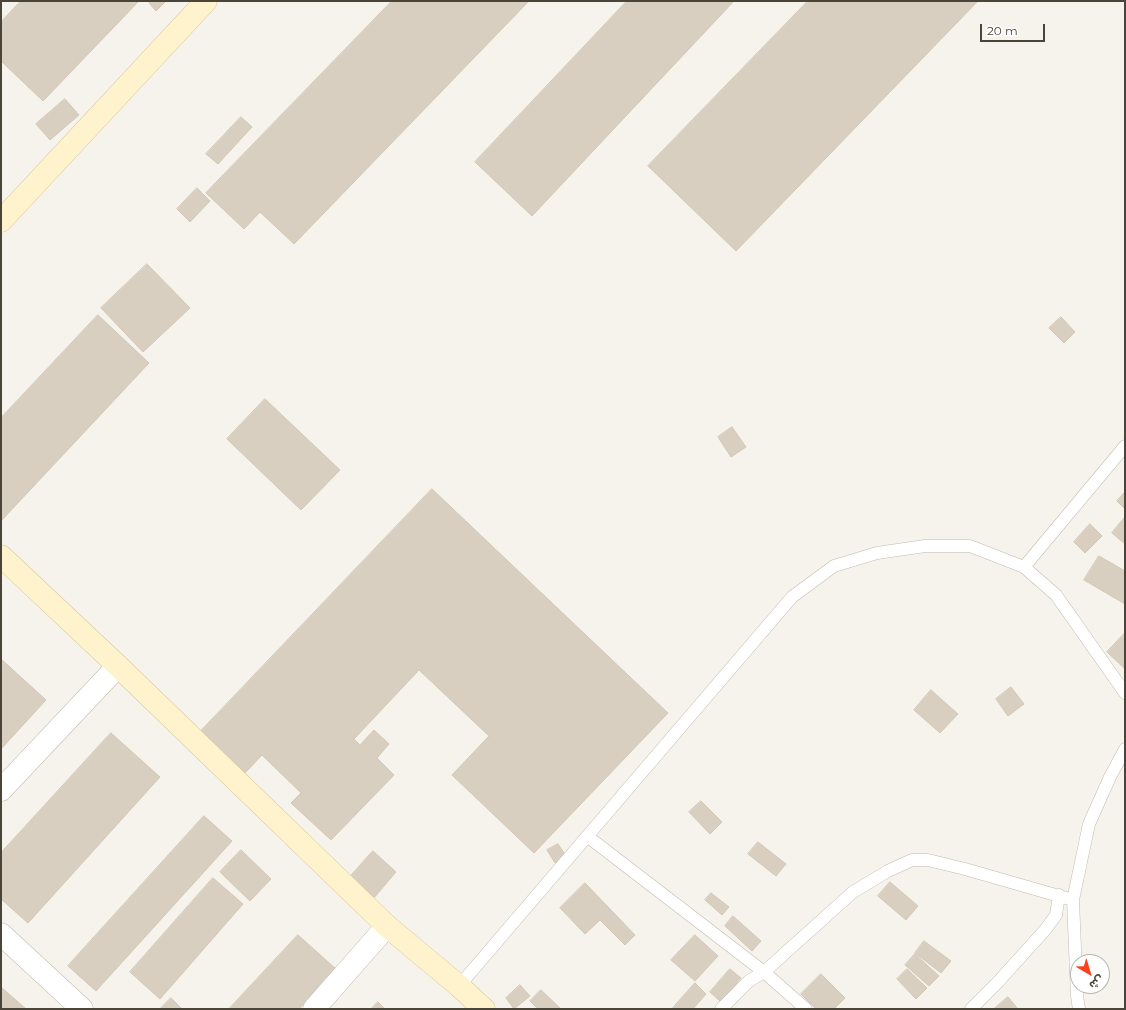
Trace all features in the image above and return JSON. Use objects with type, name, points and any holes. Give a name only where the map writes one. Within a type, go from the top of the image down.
[{"type":"street","points":[[1,221],[206,1]]},
{"type":"street","points":[[1,556],[118,666],[387,926],[459,986],[484,1009]]},
{"type":"street","points":[[1,790],[118,666]]},
{"type":"street","points":[[314,1009],[387,926]]},
{"type":"street","points":[[1,934],[82,1009]]},
{"type":"lane","points":[[1024,568],[1125,446]]},
{"type":"lane","points":[[459,986],[792,597],[834,566],[877,553],[911,548],[925,546],[970,546],[1024,568],[1056,596],[1125,693]]},
{"type":"lane","points":[[1079,1009],[1077,996],[1073,900],[1089,824],[1110,777],[1125,749]]},
{"type":"lane","points":[[587,836],[764,972],[806,1009]]},
{"type":"lane","points":[[721,1009],[750,981],[764,972],[853,892],[888,870],[912,860],[928,860],[965,869],[1073,900]]},
{"type":"lane","points":[[971,1009],[998,982],[1045,930],[1056,915],[1059,895]]},
{"type":"building","points":[[21,1],[139,1],[43,101],[1,61],[1,22]]},
{"type":"building","points":[[151,1],[166,1],[156,11],[149,3]]},
{"type":"building","points":[[392,1],[529,1],[294,244],[260,212],[244,229],[206,193]]},
{"type":"building","points":[[627,1],[734,1],[532,216],[475,162]]},
{"type":"building","points":[[808,1],[978,1],[736,251],[648,166]]},
{"type":"building","points":[[65,99],[79,115],[50,140],[36,124]]},
{"type":"building","points":[[241,117],[252,127],[218,164],[206,154]]},
{"type":"building","points":[[197,188],[210,201],[190,222],[177,209]]},
{"type":"building","points":[[147,264],[190,308],[143,352],[101,308]]},
{"type":"building","points":[[98,315],[149,363],[1,521],[1,418]]},
{"type":"building","points":[[1061,317],[1075,332],[1064,343],[1049,328]]},
{"type":"building","points":[[265,399],[340,470],[301,510],[227,439]]},
{"type":"building","points":[[732,427],[746,447],[731,457],[718,437]]},
{"type":"building","points":[[432,489],[668,713],[534,853],[452,775],[489,736],[419,670],[354,739],[360,745],[374,730],[389,744],[377,758],[394,775],[331,840],[291,803],[301,793],[262,755],[245,773],[201,731]]},
{"type":"building","points":[[1125,492],[1125,509],[1117,501]]},
{"type":"building","points":[[1125,517],[1125,544],[1112,533]]},
{"type":"building","points":[[1090,524],[1102,536],[1085,553],[1074,542]]},
{"type":"building","points":[[1099,556],[1125,571],[1125,604],[1084,580]]},
{"type":"building","points":[[1124,634],[1125,635],[1125,669],[1107,652]]},
{"type":"building","points":[[1,659],[46,700],[1,749]]},
{"type":"building","points":[[1011,687],[1024,704],[1008,716],[996,699]]},
{"type":"building","points":[[931,690],[958,714],[940,733],[914,710]]},
{"type":"building","points":[[111,733],[160,777],[28,923],[1,899],[1,853]]},
{"type":"building","points":[[701,801],[722,822],[710,834],[689,812]]},
{"type":"building","points":[[204,816],[232,841],[96,991],[68,966]]},
{"type":"building","points":[[758,842],[786,864],[776,876],[748,854]]},
{"type":"building","points":[[558,844],[566,856],[555,863],[547,850]]},
{"type":"building","points":[[241,850],[271,879],[250,901],[220,872]]},
{"type":"building","points":[[373,851],[396,872],[373,899],[349,878]]},
{"type":"building","points":[[213,878],[243,904],[160,999],[130,972]]},
{"type":"building","points":[[890,882],[918,906],[906,920],[878,896]]},
{"type":"building","points":[[585,883],[635,935],[625,945],[600,920],[585,934],[560,908]]},
{"type":"building","points":[[711,893],[729,907],[722,915],[705,900]]},
{"type":"building","points":[[733,916],[761,941],[752,951],[725,926]]},
{"type":"building","points":[[298,935],[336,969],[299,1009],[229,1009]]},
{"type":"building","points":[[695,935],[718,956],[695,981],[671,960]]},
{"type":"building","points":[[924,941],[951,961],[941,973],[915,953]]},
{"type":"building","points":[[915,954],[939,976],[929,986],[905,965]]},
{"type":"building","points":[[730,969],[741,978],[721,1002],[710,992]]},
{"type":"building","points":[[907,969],[927,988],[916,999],[897,979]]},
{"type":"building","points":[[821,974],[845,998],[834,1009],[816,1009],[801,994]]},
{"type":"building","points":[[695,983],[706,994],[693,1009],[672,1009]]},
{"type":"building","points":[[520,985],[530,996],[514,1009],[506,998]]},
{"type":"building","points":[[1,987],[26,1009],[1,1009]]},
{"type":"building","points":[[541,990],[561,1009],[538,1009],[530,1001]]},
{"type":"building","points":[[1008,997],[1018,1009],[994,1009]]},
{"type":"building","points":[[171,998],[182,1009],[160,1009]]},
{"type":"building","points":[[378,1002],[385,1009],[371,1009]]}]
